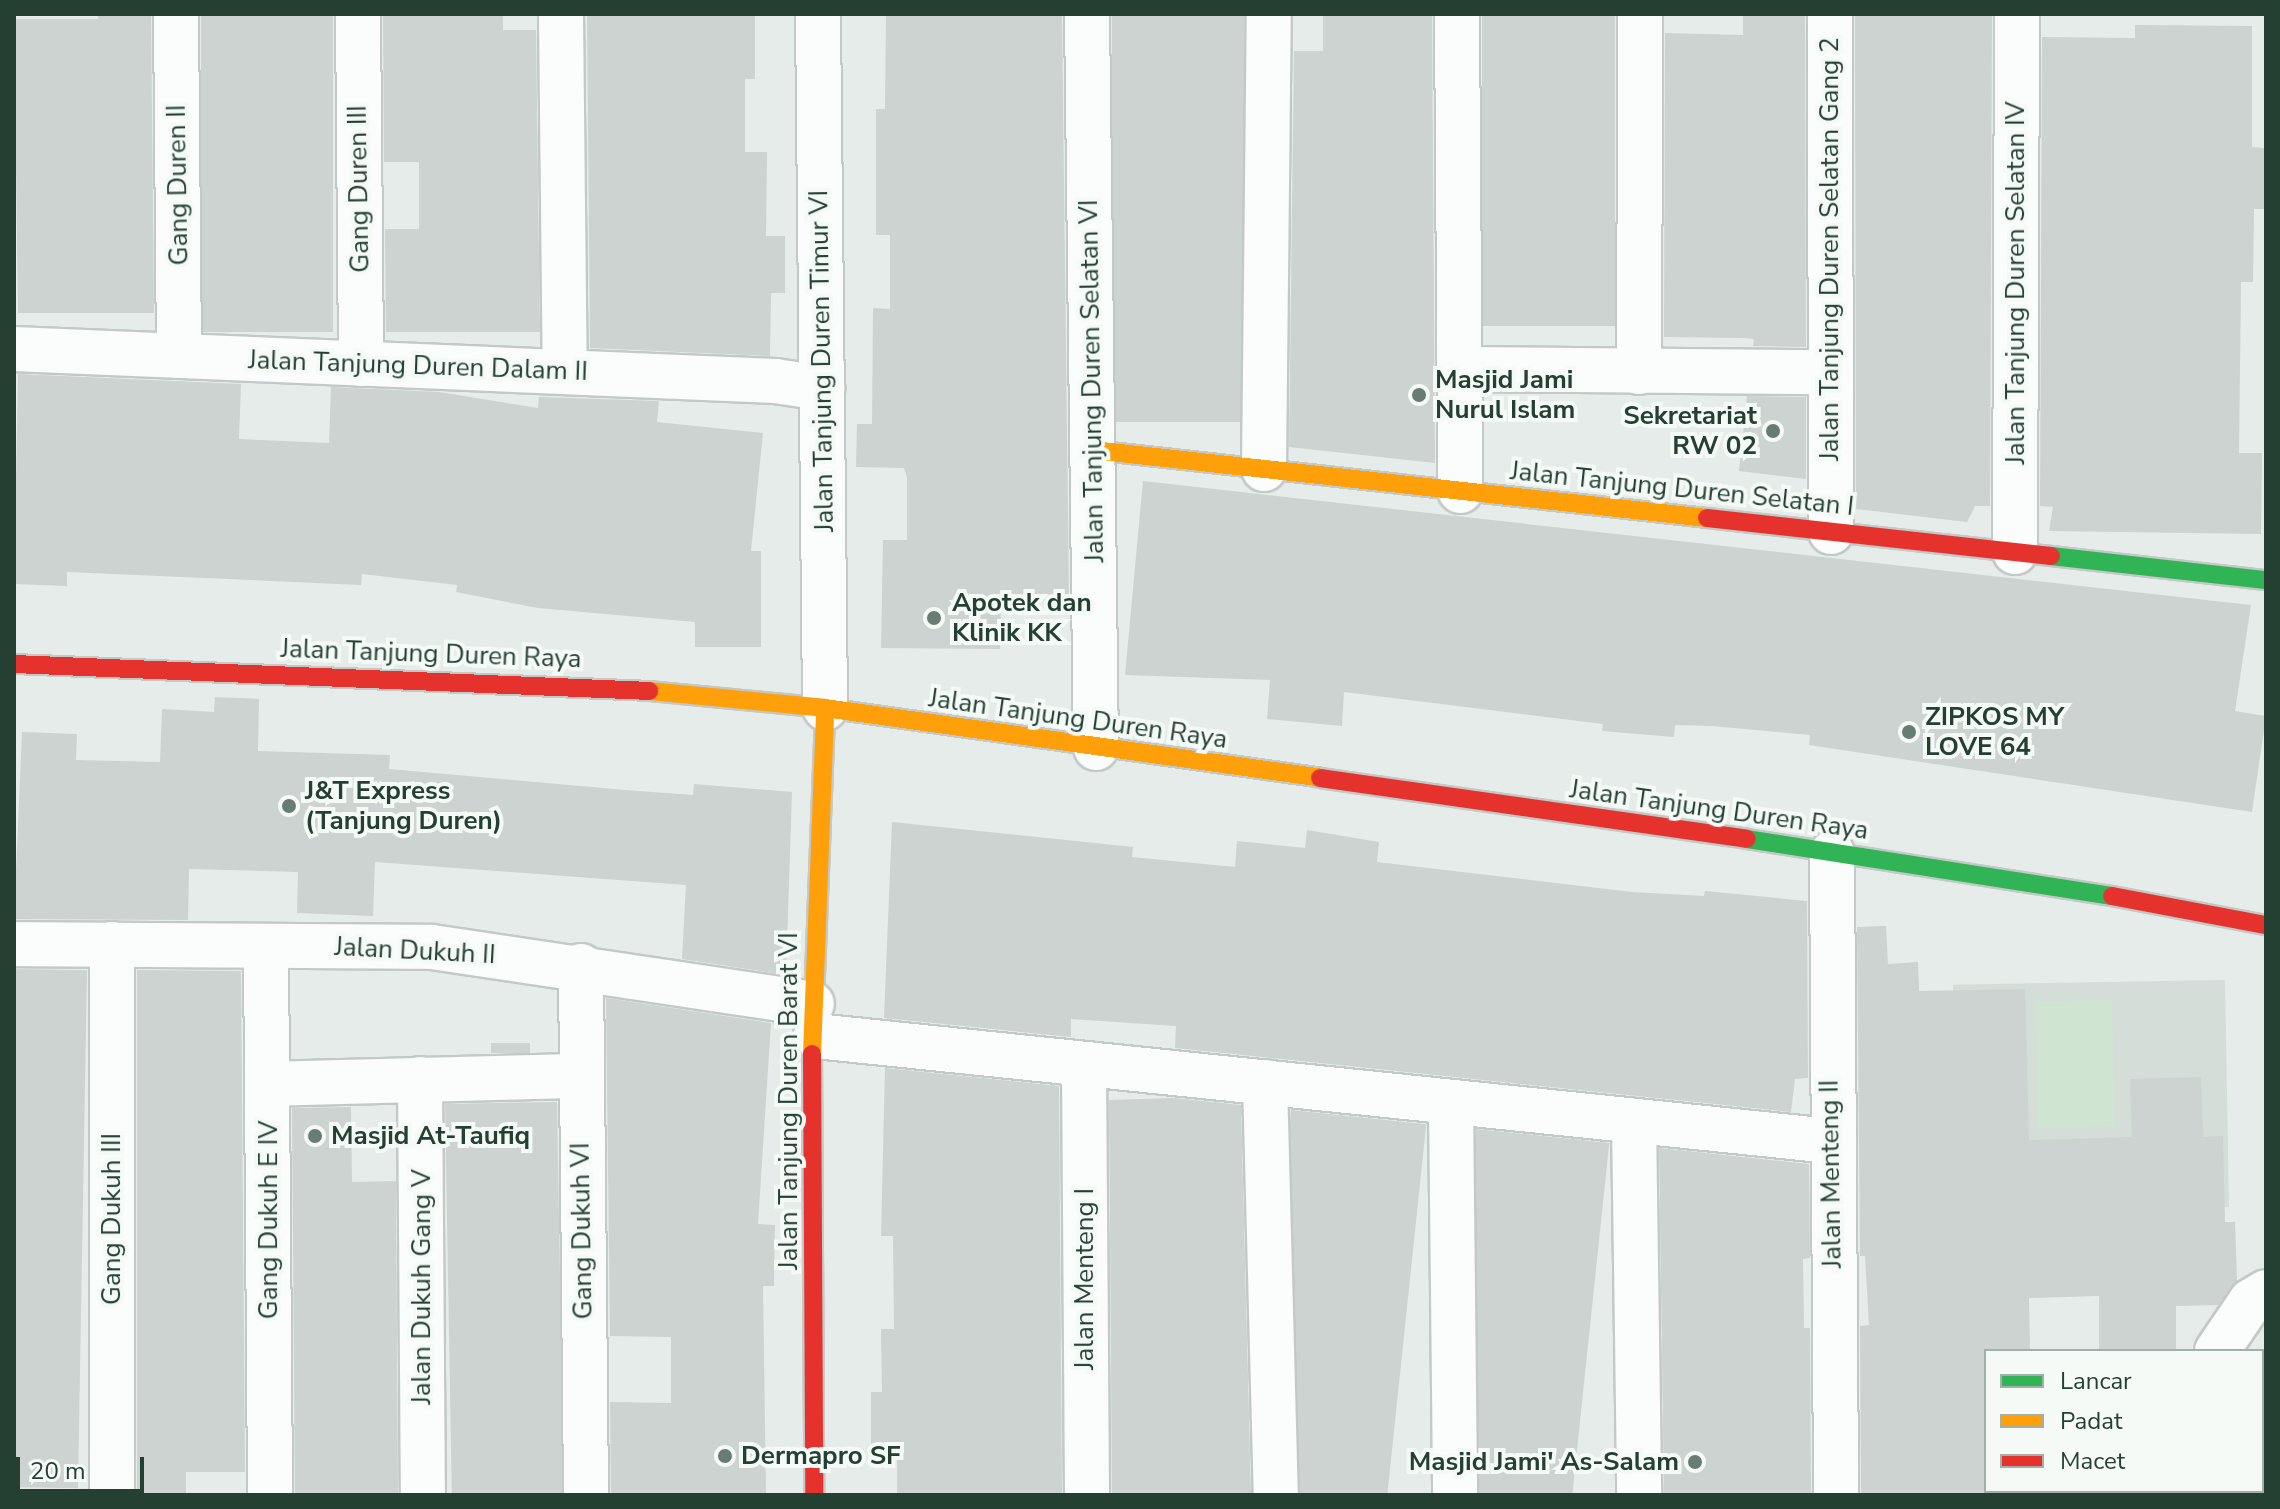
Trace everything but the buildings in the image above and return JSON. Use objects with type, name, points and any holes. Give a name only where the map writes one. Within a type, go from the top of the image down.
[{"type":"main road","name":"Jalan Tanjung Duren Selatan I","points":[[1093,450],[2266,580]]},
{"type":"main road","name":"Jalan Tanjung Duren Raya","points":[[14,664],[591,686],[825,708],[2127,896],[2266,925]]},
{"type":"main road","name":"Jalan Tanjung Duren Barat VI","points":[[814,1495],[814,1020],[825,708]]},
{"type":"main road","name":"Jalan Tanjung Duren Raya","points":[[2127,896],[2208,935]]},
{"type":"street","name":"Gang Duren II","points":[[176,14],[179,356]]},
{"type":"street","name":"Gang Duren III","points":[[358,14],[361,364]]},
{"type":"street","points":[[561,14],[565,371]]},
{"type":"street","name":"Jalan Tanjung Duren Timur VI","points":[[818,14],[825,708]]},
{"type":"street","name":"Jalan Tanjung Duren Selatan VI","points":[[1087,14],[1096,748]]},
{"type":"street","points":[[1264,469],[1269,14]]},
{"type":"street","points":[[1457,14],[1460,491]]},
{"type":"street","points":[[1639,372],[1640,14]]},
{"type":"street","name":"Jalan Tanjung Duren Selatan Gang 2","points":[[1830,14],[1831,532]]},
{"type":"street","name":"Jalan Tanjung Duren Selatan IV","points":[[2015,552],[2017,14]]},
{"type":"street","name":"Jalan Tanjung Duren Dalam II","points":[[14,349],[565,371],[822,388]]},
{"type":"street","points":[[1460,369],[1830,372]]},
{"type":"street","name":"Jalan Menteng II","points":[[1832,853],[1831,1141],[1836,1495]]},
{"type":"street","name":"Jalan Dukuh II","points":[[14,944],[432,947],[581,966],[814,1020]]},
{"type":"street","name":"Gang Dukuh III","points":[[112,944],[112,1495]]},
{"type":"street","name":"Gang Dukuh E IV","points":[[266,946],[270,1495]]},
{"type":"street","name":"Gang Dukuh VI","points":[[581,966],[586,1495]]},
{"type":"street","points":[[814,1020],[1084,1064],[1831,1141]]},
{"type":"street","name":"Jalan Menteng I","points":[[1084,1064],[1087,1495]]},
{"type":"street","points":[[268,1084],[580,1076]]},
{"type":"street","name":"Jalan Dukuh Gang V","points":[[420,1079],[423,1495]]},
{"type":"street","points":[[1265,1082],[1276,1495]]},
{"type":"street","points":[[1451,1102],[1455,1495]]},
{"type":"street","points":[[1634,1121],[1639,1495]]},
{"type":"street","points":[[2218,1349],[2251,1301],[2266,1292]]},
{"type":"street","points":[[2257,1349],[2266,1318]]},
{"type":"shaded area","points":[[2225,980],[2229,1207],[1957,1212],[1953,985]]},
{"type":"green space","points":[[2112,1000],[2114,1127],[2038,1128],[2036,1001]]},
{"type":"traffic: fast","points":[[2051,556],[2266,580]]},
{"type":"traffic: fast","points":[[1747,839],[2112,896]]},
{"type":"traffic: slow","points":[[1093,450],[1707,518]]},
{"type":"traffic: slow","points":[[649,691],[825,708],[1320,778]]},
{"type":"traffic: slow","points":[[812,1054],[825,708]]},
{"type":"traffic: jam","points":[[1707,518],[2051,556]]},
{"type":"traffic: jam","points":[[14,664],[649,691]]},
{"type":"traffic: jam","points":[[1320,778],[1747,839]]},
{"type":"traffic: jam","points":[[2112,896],[2266,925]]},
{"type":"traffic: jam","points":[[812,1054],[814,1495]]},
{"type":"place","name":"Masjid Jami Nurul Islam","points":[[1419,395]]},
{"type":"place","name":"Sekretariat RW 02","points":[[1773,431]]},
{"type":"place","name":"Apotek dan Klinik KK","points":[[934,618]]},
{"type":"place","name":"ZIPKOS MY LOVE 64","points":[[1909,732]]},
{"type":"place","name":"J&T Express (Tanjung Duren)","points":[[289,806]]},
{"type":"place","name":"Masjid At-Taufiq","points":[[315,1136]]},
{"type":"place","name":"Dermapro SF","points":[[725,1456]]},
{"type":"place","name":"Masjid Jami' As-Salam","points":[[1695,1462]]}]
